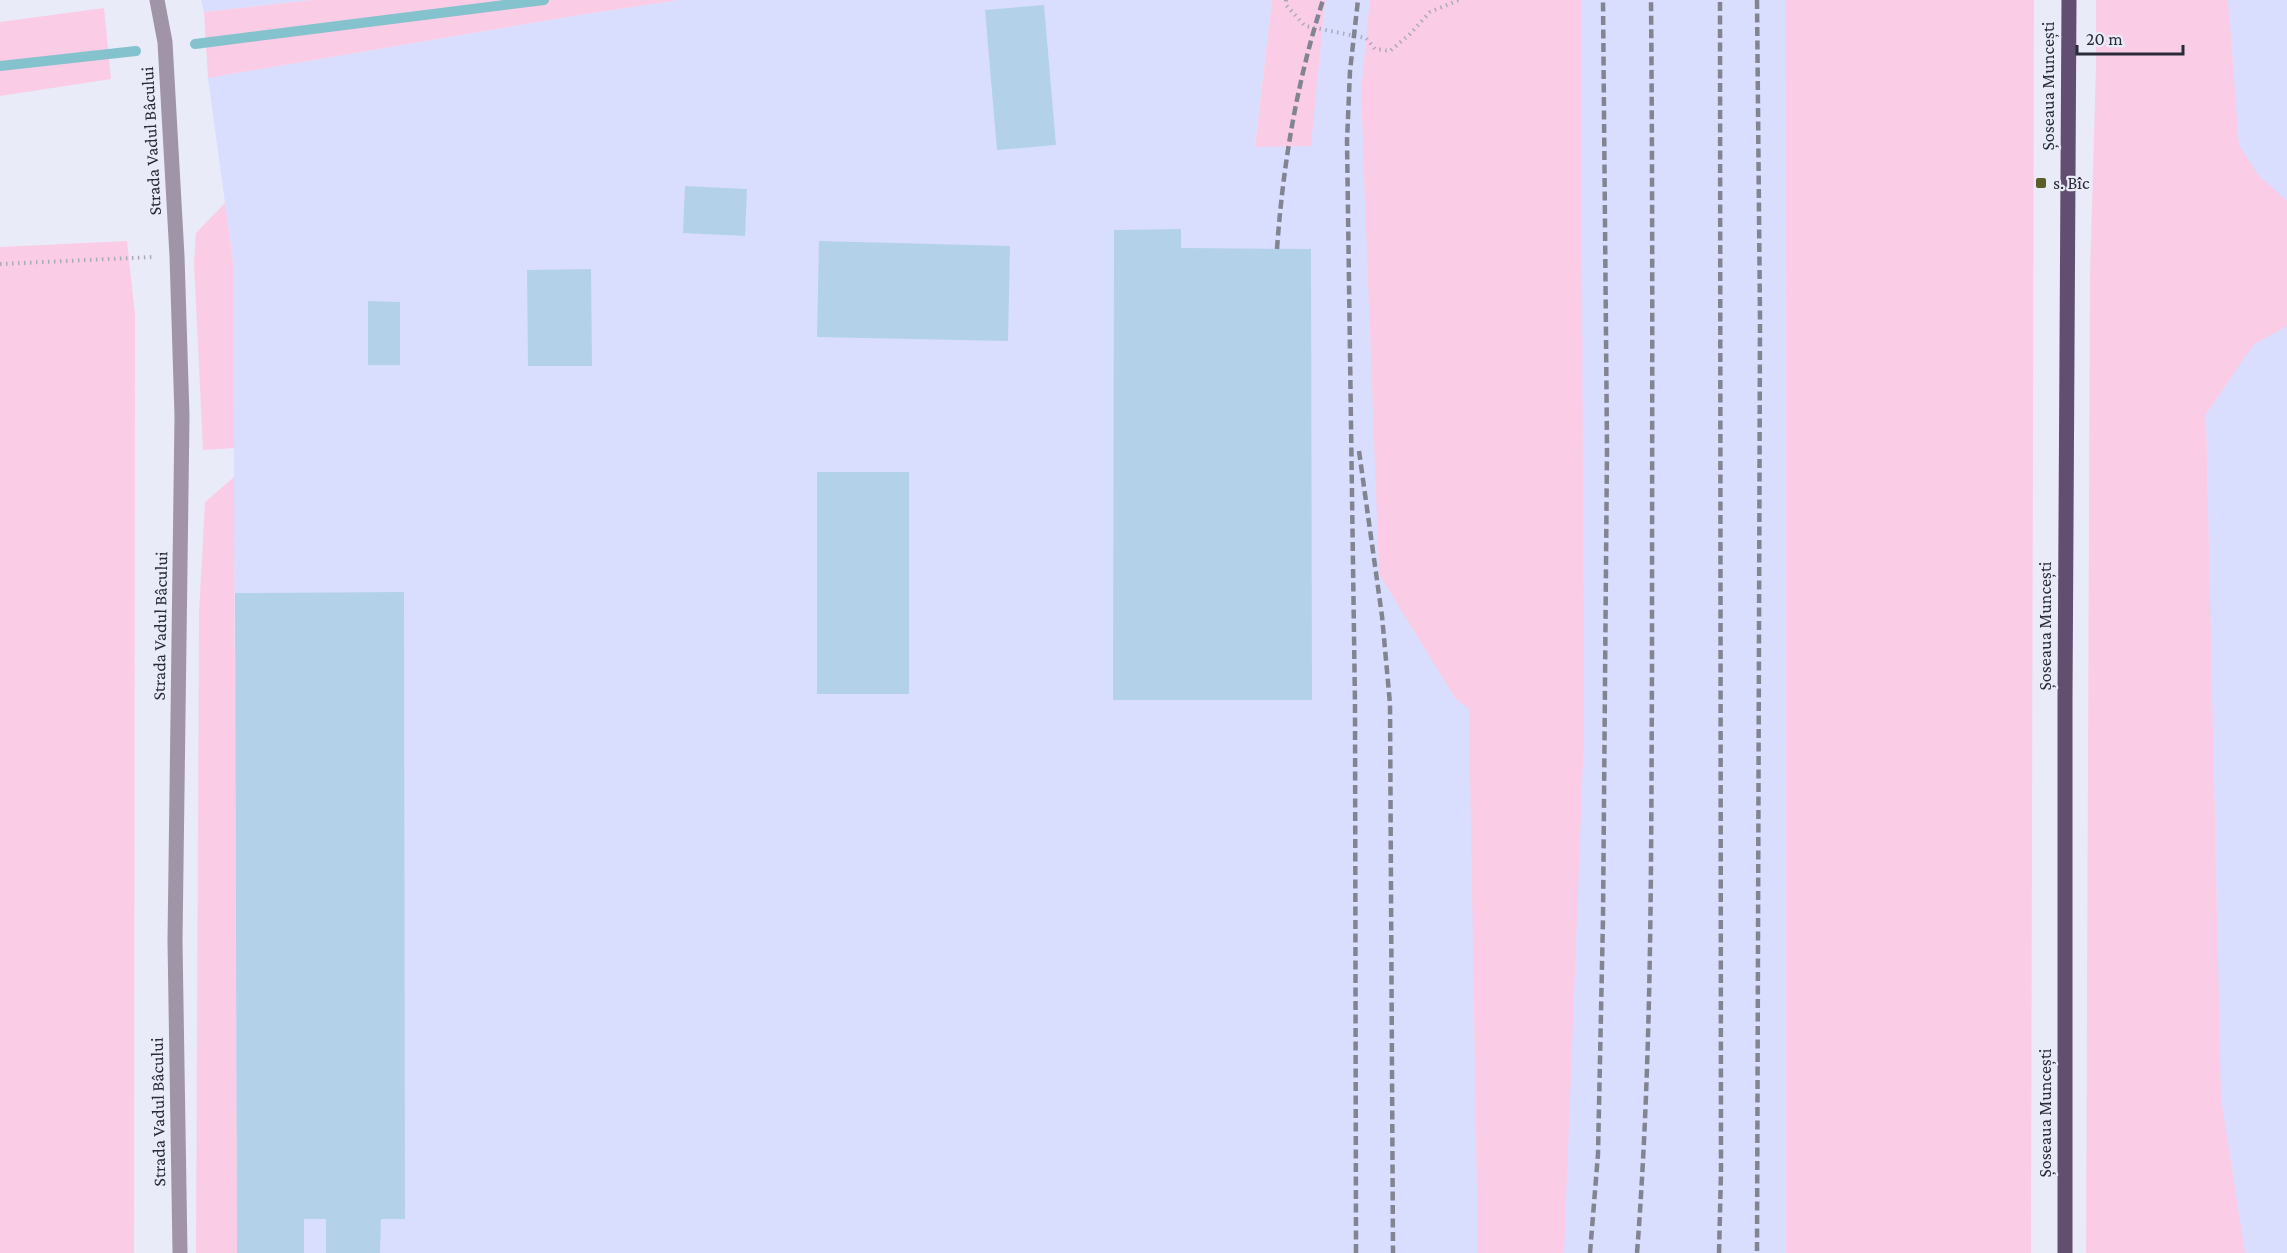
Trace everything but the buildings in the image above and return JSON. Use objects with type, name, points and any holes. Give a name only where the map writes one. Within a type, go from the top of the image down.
[{"type":"main road","name":"Șoseaua Muncești","points":[[2065,1253],[2068,0]]},
{"type":"street","name":"Strada Vadul Bâcului","points":[[157,0],[165,42],[177,256],[182,416],[176,940],[180,1253]]},
{"type":"path","points":[[1286,0],[1286,5],[1305,26],[1366,38],[1375,49],[1390,51],[1430,12],[1459,0]]},
{"type":"path","points":[[0,264],[177,256]]},
{"type":"shaded area","points":[[201,0],[314,0],[204,12]]},
{"type":"shaded area","points":[[314,0],[679,0],[208,78],[204,12]]},
{"type":"shaded area","points":[[679,0],[1272,0],[1255,146],[1310,146],[1325,0],[1785,0],[1786,1253],[237,1253],[233,262],[208,78]]},
{"type":"shaded area","points":[[1272,0],[1325,0],[1311,146],[1255,147]]},
{"type":"shaded area","points":[[1370,0],[1581,0],[1584,736],[1564,1253],[1478,1253],[1469,709],[1455,698],[1379,574],[1361,92]]},
{"type":"shaded area","points":[[1785,0],[2034,0],[2031,1253],[1786,1253]]},
{"type":"shaded area","points":[[2096,0],[2228,0],[2239,145],[2258,175],[2287,201],[2287,326],[2254,344],[2206,414],[2221,1098],[2245,1253],[2086,1253],[2090,273]]},
{"type":"shaded area","points":[[2197,0],[2287,0],[2287,1253],[2224,1253]]},
{"type":"shaded area","points":[[104,8],[111,79],[0,96],[0,22]]},
{"type":"shaded area","points":[[225,203],[233,262],[234,448],[203,450],[194,263],[196,233]]},
{"type":"shaded area","points":[[127,241],[135,315],[134,1253],[0,1253],[0,247]]},
{"type":"shaded area","points":[[234,477],[237,1253],[196,1253],[199,613],[205,502]]},
{"type":"waterway","points":[[195,44],[544,0]]},
{"type":"waterway","points":[[0,66],[136,51]]},
{"type":"railway","points":[[1277,249],[1292,123],[1323,0]]},
{"type":"railway","points":[[1356,1253],[1355,705],[1347,141],[1350,71],[1358,0]]},
{"type":"railway","points":[[1590,1253],[1598,1154],[1603,918],[1607,448],[1603,0]]},
{"type":"railway","points":[[1637,1253],[1646,1107],[1651,887],[1651,0]]},
{"type":"railway","points":[[1719,1253],[1721,1172],[1720,0]]},
{"type":"railway","points":[[1757,0],[1760,319],[1757,1253]]},
{"type":"railway","points":[[1359,451],[1382,616],[1390,704],[1393,1253]]},
{"type":"place","name":"s. Bîc","points":[[2041,183]]}]
